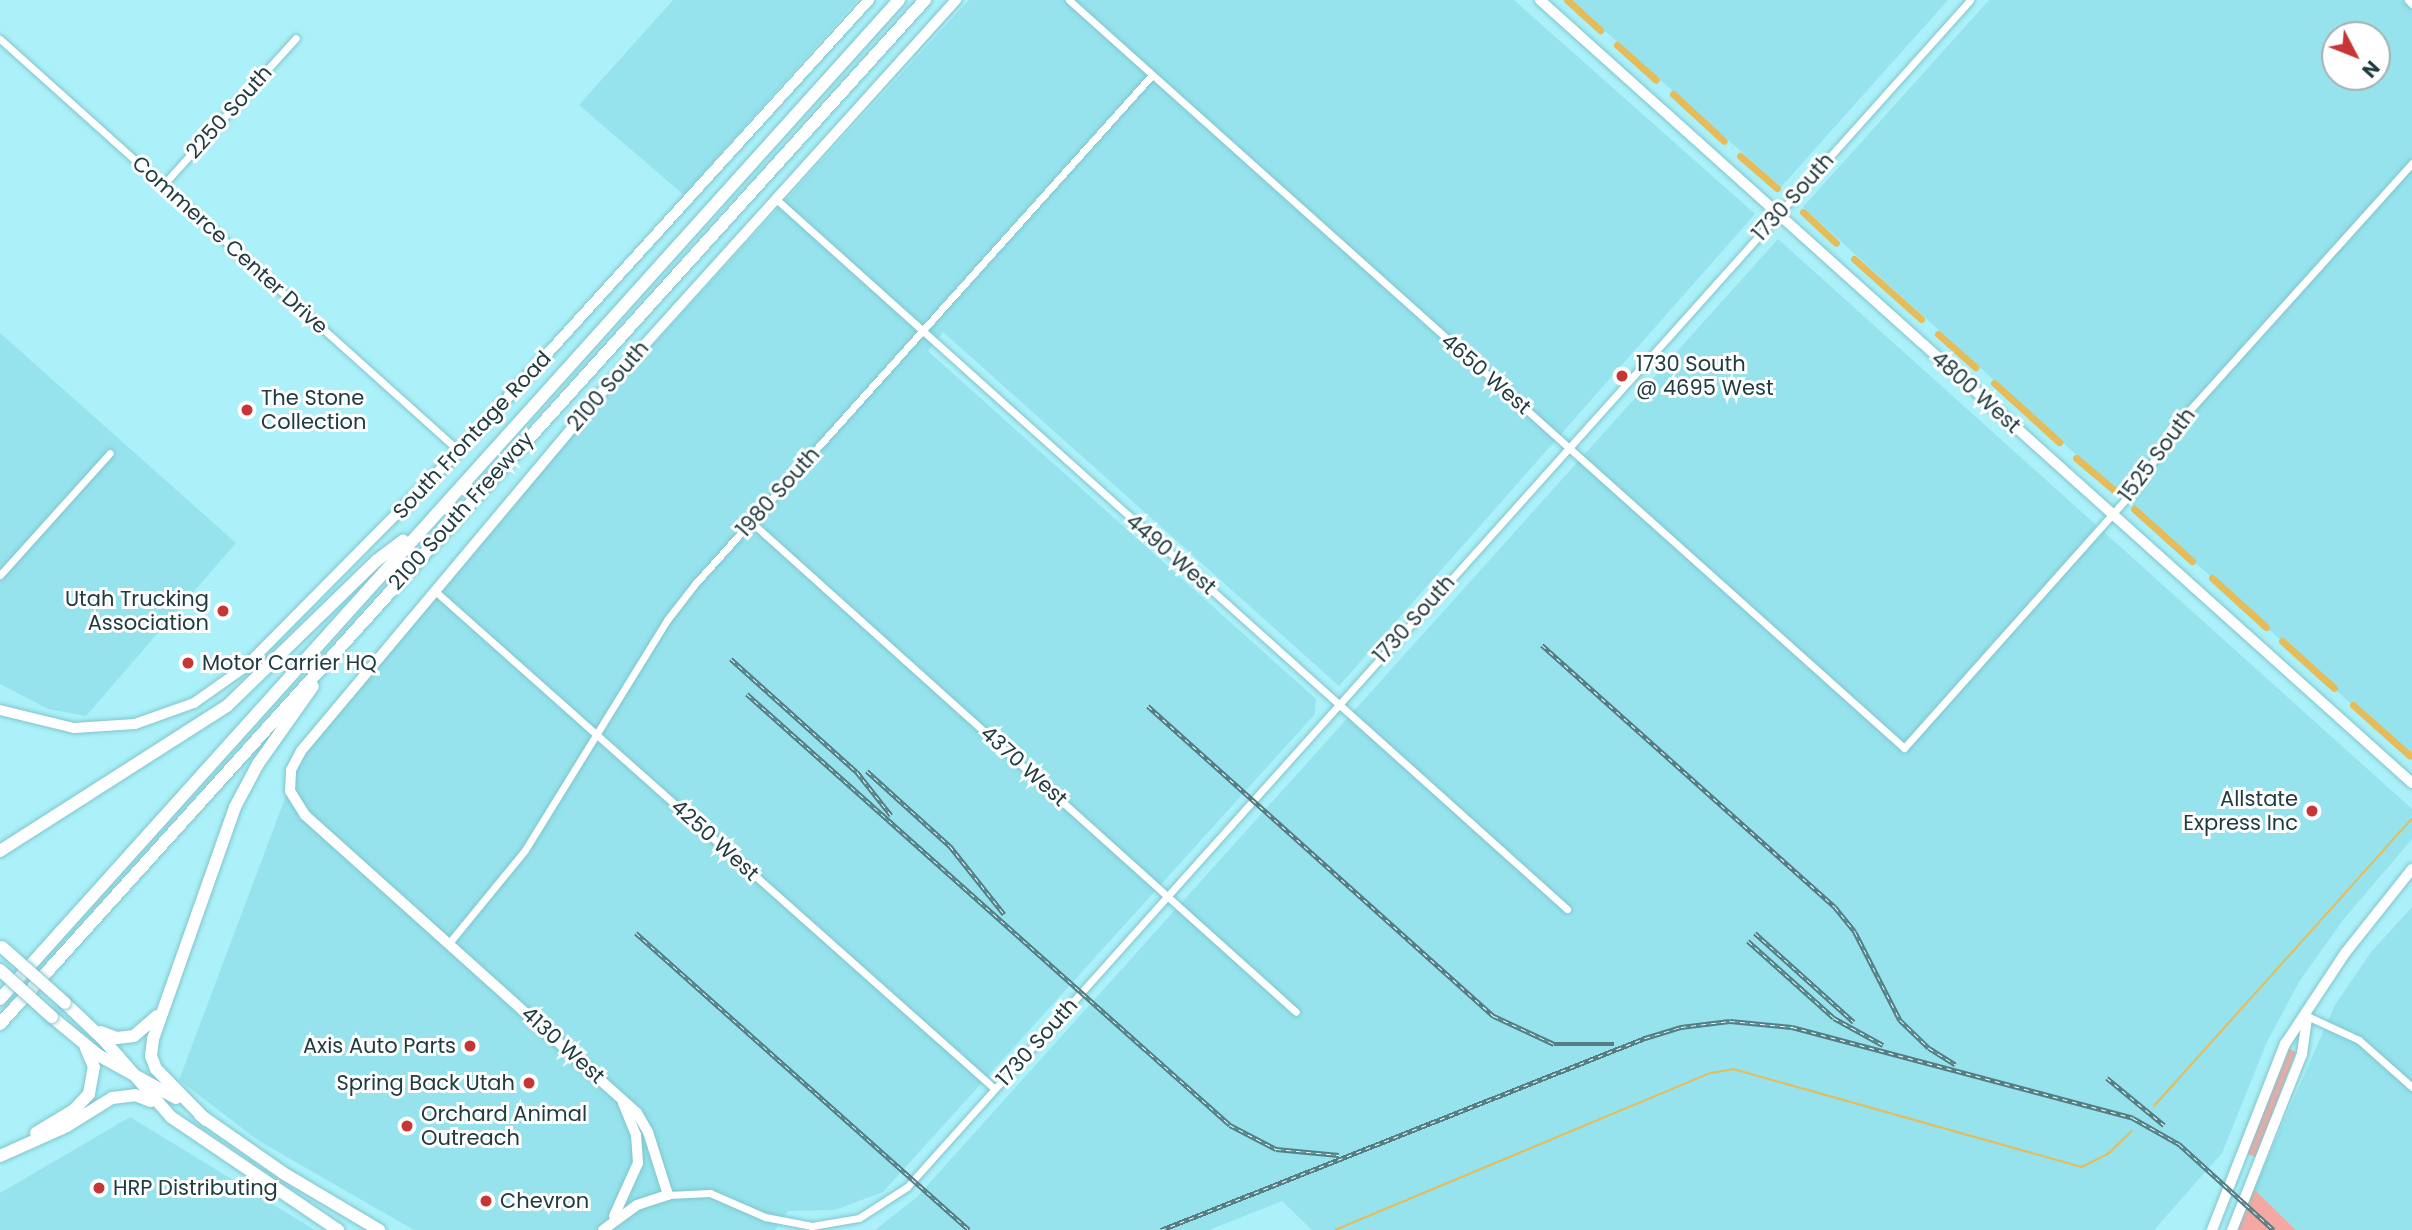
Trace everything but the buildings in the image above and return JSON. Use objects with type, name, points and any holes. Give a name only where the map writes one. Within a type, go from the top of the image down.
[{"type":"highway","name":"2100 South Freeway","points":[[0,999],[899,0]]},
{"type":"highway","name":"2100 South Freeway","points":[[0,1024],[925,0]]},
{"type":"highway","points":[[94,1029],[123,1038],[148,1028],[178,961],[235,807],[258,764],[324,673],[460,513]]},
{"type":"highway","points":[[0,850],[227,706],[376,561],[426,524]]},
{"type":"highway","points":[[0,845],[93,792]]},
{"type":"highway","points":[[1,946],[94,1029],[159,1106]]},
{"type":"highway","points":[[178,961],[151,1056],[159,1074],[206,1120]]},
{"type":"highway","points":[[0,970],[81,1043],[206,1120],[283,1173],[379,1230]]},
{"type":"highway","points":[[0,1156],[74,1110],[89,1094],[93,1063],[81,1043]]},
{"type":"highway","points":[[0,1156],[67,1126],[117,1096],[142,1096],[231,1161],[338,1230]]},
{"type":"street","name":"South Frontage Road","points":[[0,710],[38,723],[104,728],[164,716],[194,703],[245,667],[459,451],[869,0]]},
{"type":"street","name":"2100 South","points":[[290,791],[290,770],[301,751],[609,384],[956,0]]},
{"type":"street","name":"4650 West","points":[[1069,0],[1904,748]]},
{"type":"street","name":"4800 West","points":[[1540,0],[2412,783]]},
{"type":"street","name":"1730 South","points":[[847,1221],[881,1208],[907,1187],[1970,0]]},
{"type":"street","points":[[2408,0],[2412,4]]},
{"type":"street","name":"2250 South","points":[[163,185],[296,38]]},
{"type":"street","name":"Commerce Center Drive","points":[[0,39],[459,451]]},
{"type":"street","name":"1980 South","points":[[449,943],[525,850],[667,620],[750,521],[1152,75]]},
{"type":"street","name":"1525 South","points":[[1904,748],[2140,483],[2178,423],[2412,163]]},
{"type":"street","name":"4490 West","points":[[776,199],[1340,702],[1567,909]]},
{"type":"street","points":[[0,575],[110,453]]},
{"type":"street","name":"4370 West","points":[[750,521],[1296,1012]]},
{"type":"street","name":"4250 West","points":[[435,591],[995,1089]]},
{"type":"street","name":"4130 West","points":[[290,791],[304,815],[615,1091],[648,1132],[668,1195]]},
{"type":"street","points":[[2212,1230],[2285,1044],[2307,1016],[2346,952],[2412,869]]},
{"type":"street","points":[[2307,1016],[2359,1040],[2412,1087]]},
{"type":"street","points":[[2232,1230],[2302,1054],[2307,1016]]},
{"type":"street","points":[[607,1226],[629,1191],[638,1163],[636,1135],[615,1091]]},
{"type":"street","points":[[607,1226],[637,1205],[668,1195],[710,1193],[790,1224],[847,1221],[852,1230]]},
{"type":"shaded area","points":[[673,0],[857,0],[684,195],[579,105]]},
{"type":"shaded area","points":[[969,0],[1514,0],[1755,214],[1339,686],[943,332],[928,351],[1316,699],[1315,714],[883,1192],[835,1210],[788,1211],[775,1230],[414,1230],[259,1141],[179,1080],[299,761],[584,420]]},
{"type":"shaded area","points":[[1570,0],[1948,0],[1781,187]]},
{"type":"shaded area","points":[[1989,0],[2412,0],[2412,759],[1803,207]]},
{"type":"shaded area","points":[[1778,239],[2412,809],[2412,839],[2343,920],[2299,982],[2267,1042],[2222,1153],[2154,1230],[1312,1230],[1282,1201],[1209,1230],[875,1230],[917,1197]]},
{"type":"shaded area","points":[[0,333],[236,543],[86,716],[48,709],[0,684]]},
{"type":"shaded area","points":[[2412,907],[2412,1230],[2296,1230],[2254,1189],[2335,1005],[2371,952]]},
{"type":"shaded area","points":[[2289,1049],[2296,1052],[2256,1157],[2247,1154]]},
{"type":"shaded area","points":[[130,1117],[315,1230],[0,1230],[0,1193]]},
{"type":"shaded area","points":[[2254,1189],[2296,1230],[2237,1230]]},
{"type":"waterway","points":[[1567,0],[1600,30]]},
{"type":"waterway","points":[[1617,45],[1656,80]]},
{"type":"waterway","points":[[1673,94],[1724,141]]},
{"type":"waterway","points":[[1740,156],[1777,188]]},
{"type":"waterway","points":[[1803,212],[1836,243]]},
{"type":"waterway","points":[[1854,259],[1921,319]]},
{"type":"waterway","points":[[1938,334],[1975,367]]},
{"type":"waterway","points":[[1994,383],[2059,442]]},
{"type":"waterway","points":[[2076,458],[2115,491]]},
{"type":"waterway","points":[[2134,509],[2192,561]]},
{"type":"waterway","points":[[2212,578],[2266,627]]},
{"type":"waterway","points":[[2282,641],[2334,688]]},
{"type":"waterway","points":[[2353,705],[2410,756]]},
{"type":"waterway","points":[[2154,1106],[2411,820]]},
{"type":"waterway","points":[[1335,1230],[1711,1073],[1733,1069],[2082,1167],[2108,1154],[2132,1131]]},
{"type":"railway","points":[[1542,645],[1835,907],[1855,932],[1900,1020],[1929,1048],[1955,1064]]},
{"type":"railway","points":[[731,659],[857,772],[891,815]]},
{"type":"railway","points":[[747,694],[1230,1125],[1276,1149],[1339,1155]]},
{"type":"railway","points":[[1148,706],[1494,1016],[1554,1044],[1614,1044]]},
{"type":"railway","points":[[867,771],[950,846],[1004,914]]},
{"type":"railway","points":[[636,933],[969,1230]]},
{"type":"railway","points":[[1755,933],[1854,1022]]},
{"type":"railway","points":[[1748,941],[1834,1018],[1883,1045]]},
{"type":"railway","points":[[1161,1230],[1645,1038],[1681,1027],[1730,1021],[1792,1027],[2133,1118],[2179,1144],[2274,1230]]},
{"type":"railway","points":[[2107,1078],[2164,1125]]},
{"type":"place","name":"1730 South @ 4695 West","points":[[1622,376]]},
{"type":"place","name":"The Stone Collection","points":[[247,410]]},
{"type":"place","name":"Utah Trucking Association","points":[[223,611]]},
{"type":"place","name":"Motor Carrier HQ","points":[[188,663]]},
{"type":"place","name":"Allstate Express Inc","points":[[2312,811]]},
{"type":"place","name":"Axis Auto Parts","points":[[470,1046]]},
{"type":"place","name":"Spring Back Utah","points":[[529,1083]]},
{"type":"place","name":"Orchard Animal Outreach","points":[[407,1126]]},
{"type":"place","name":"HRP Distributing","points":[[99,1188]]},
{"type":"place","name":"Chevron","points":[[486,1201]]}]
